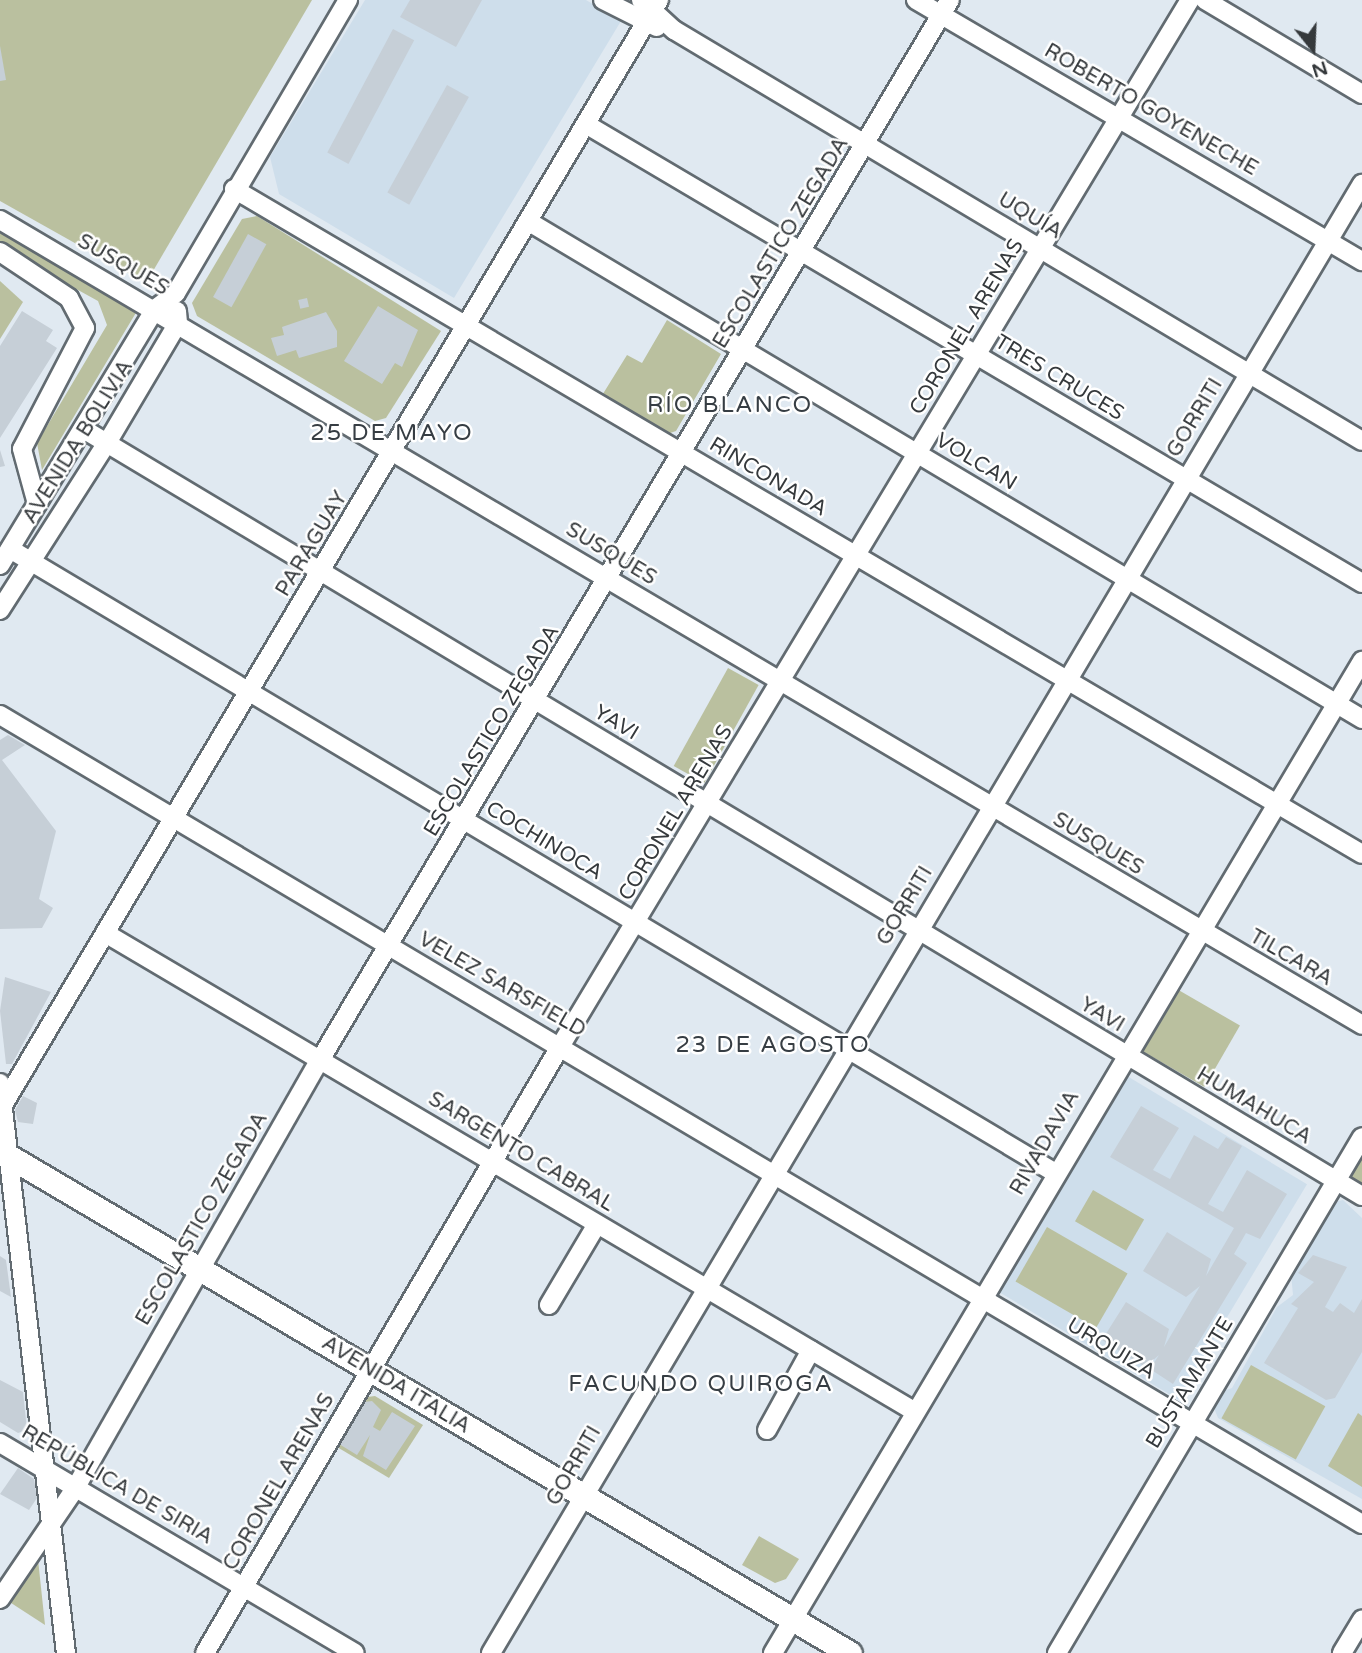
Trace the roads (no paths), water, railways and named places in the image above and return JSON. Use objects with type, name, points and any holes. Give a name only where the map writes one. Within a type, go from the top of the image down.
[{"type":"main road","name":"AVENIDA ITALIA","points":[[4,1153],[850,1653]]},
{"type":"street","name":"AVENIDA BOLIVIA","points":[[0,565],[85,430],[155,309],[176,293],[234,190],[348,0]]},
{"type":"street","name":"UQUÍA","points":[[603,0],[645,24],[674,30],[1362,441]]},
{"type":"street","name":"ROBERTO GOYENECHE","points":[[916,0],[945,7],[1120,118],[1362,261]]},
{"type":"street","name":"CORONEL ARENAS","points":[[205,1653],[370,1369],[495,1163],[561,1045],[637,923],[1190,0]]},
{"type":"street","points":[[1205,0],[1362,94]]},
{"type":"street","name":"UQUÍA","points":[[652,3],[674,30]]},
{"type":"street","name":"PARAGUAY","points":[[1,1107],[589,126],[645,24],[652,3]]},
{"type":"street","name":"ESCOLASTICO ZEGADA","points":[[51,1517],[76,1487],[320,1060],[466,821],[945,7]]},
{"type":"street","name":"TRES CRUCES","points":[[589,126],[800,255],[1362,583]]},
{"type":"street","name":"GORRITI","points":[[491,1653],[774,1170],[1362,184]]},
{"type":"street","name":"RINCONADA","points":[[234,190],[1362,854]]},
{"type":"street","name":"SUSQUES","points":[[0,220],[155,309],[1197,929]]},
{"type":"street","name":"VOLCAN","points":[[531,223],[1362,719]]},
{"type":"street","points":[[0,252],[69,298],[85,328],[22,449],[37,504]]},
{"type":"street","points":[[176,293],[178,323]]},
{"type":"street","name":"AVENIDA BOLIVIA","points":[[0,610],[107,443],[178,323]]},
{"type":"street","name":"YAVI","points":[[85,430],[1124,1054]]},
{"type":"street","name":"COCHINOCA","points":[[10,549],[1054,1172]]},
{"type":"street","name":"RIVADAVIA","points":[[773,1653],[1197,929],[1278,804],[1362,660]]},
{"type":"street","name":"VELEZ SARSFIELD","points":[[0,715],[176,815],[391,947],[774,1170],[980,1298]]},
{"type":"street","name":"TILCARA","points":[[1197,929],[1362,1025]]},
{"type":"street","name":"SARGENTO CABRAL","points":[[106,933],[914,1411]]},
{"type":"street","name":"HUMAHUCA","points":[[1124,1054],[1362,1196]]},
{"type":"street","points":[[0,1083],[4,1153],[46,1470],[66,1653]]},
{"type":"street","name":"BUSTAMANTE","points":[[1057,1653],[1362,1137]]},
{"type":"street","points":[[549,1305],[597,1224]]},
{"type":"street","name":"URQUIZA","points":[[980,1298],[1362,1524]]},
{"type":"street","points":[[767,1430],[811,1350]]},
{"type":"street","name":"REPÚBLICA DE SIRIA","points":[[0,1443],[355,1653]]},
{"type":"street","points":[[0,1599],[51,1517]]},
{"type":"street","points":[[1342,1653],[1362,1620]]},
{"type":"district","name":"RÍO BLANCO","points":[[730,405]]},
{"type":"district","name":"25 DE MAYO","points":[[392,433]]},
{"type":"district","name":"23 DE AGOSTO","points":[[773,1045]]},
{"type":"district","name":"FACUNDO QUIROGA","points":[[701,1384]]}]
